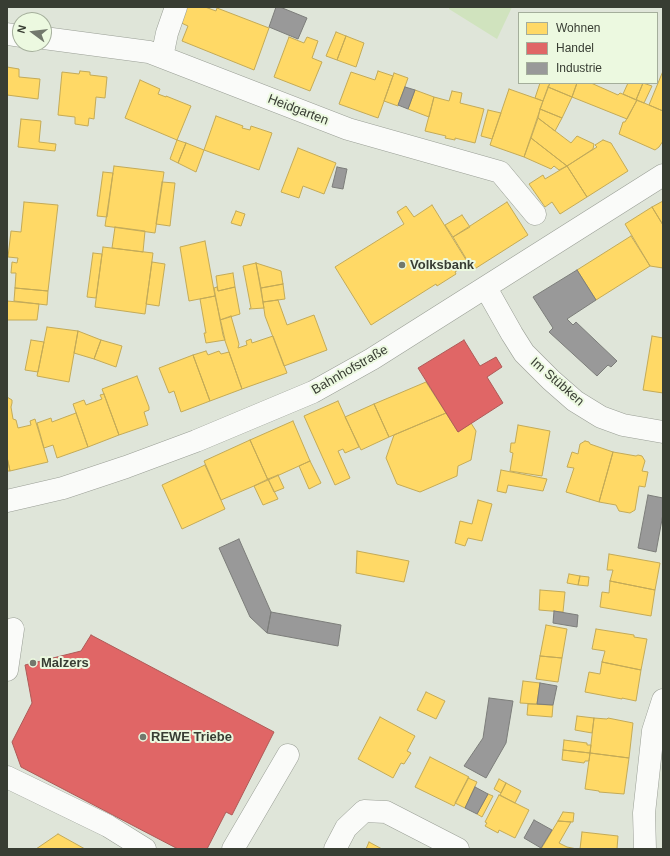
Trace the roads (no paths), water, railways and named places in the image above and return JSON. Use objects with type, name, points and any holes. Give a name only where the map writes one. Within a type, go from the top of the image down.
[{"type":"street","points":[[162,57],[167,33],[176,7]]},
{"type":"street","name":"Heidgarten","points":[[52,39],[150,52],[348,129],[500,172],[535,214]]},
{"type":"street","name":"Bahnhofstraße","points":[[7,501],[63,488],[126,467],[196,441],[313,392],[372,359],[663,175]]},
{"type":"street","name":"Im Stübken","points":[[486,288],[524,353],[575,401],[601,417],[624,425],[663,432]]},
{"type":"street","points":[[7,670],[13,629]]},
{"type":"street","points":[[645,849],[644,813],[653,731],[663,700]]},
{"type":"street","points":[[233,849],[288,755]]},
{"type":"street","points":[[7,777],[108,826],[145,849]]},
{"type":"street","points":[[335,849],[346,828],[364,811],[386,812],[458,849]]},
{"type":"place","name":"Volksbank","points":[[402,265]]},
{"type":"place","name":"Malzers","points":[[33,663]]},
{"type":"place","name":"REWE Triebe","points":[[143,737]]}]
